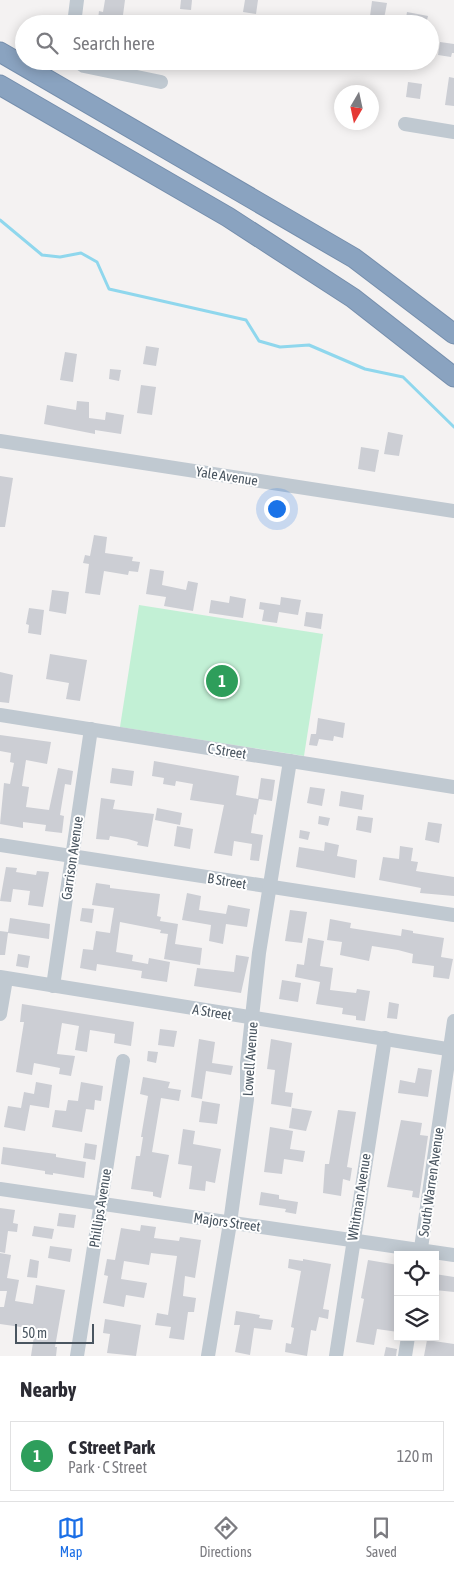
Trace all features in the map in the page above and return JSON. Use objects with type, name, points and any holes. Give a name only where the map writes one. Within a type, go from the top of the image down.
[{"type":"highway","points":[[0,52],[15,61]]},
{"type":"highway","points":[[31,70],[354,258],[454,334]]},
{"type":"highway","points":[[0,85],[228,217],[353,298],[454,377]]},
{"type":"street","points":[[75,15],[77,0]]},
{"type":"street","points":[[103,70],[161,82]]},
{"type":"street","points":[[405,124],[454,132]]},
{"type":"street","name":"Yale Avenue","points":[[0,441],[454,511]]},
{"type":"street","name":"C Street","points":[[0,715],[454,787]]},
{"type":"street","name":"Garrison Avenue","points":[[53,986],[91,729]]},
{"type":"street","name":"Lowell Avenue","points":[[208,1356],[230,1223],[247,1099],[247,1063],[259,953],[290,761]]},
{"type":"street","name":"B Street","points":[[0,845],[454,915]]},
{"type":"street","points":[[0,1014],[3,978]]},
{"type":"street","name":"A Street","points":[[3,978],[452,1050]]},
{"type":"street","name":"South Warren Avenue","points":[[420,1251],[452,1050],[454,1021]]},
{"type":"street","name":"Whitman Avenue","points":[[336,1356],[385,1038]]},
{"type":"street","name":"Phillips Avenue","points":[[76,1356],[123,1061]]},
{"type":"street","name":"Majors Street","points":[[0,1189],[353,1240],[414,1251]]},
{"type":"street","name":"Majors Street","points":[[439,1254],[454,1255]]},
{"type":"street","points":[[405,1356],[407,1341]]},
{"type":"green space","points":[[139,605],[323,634],[304,756],[120,727]]},
{"type":"building","points":[[105,0],[125,0],[123,15],[98,15],[99,11],[103,12]]},
{"type":"building","points":[[181,0],[192,0],[191,10],[180,9]]},
{"type":"building","points":[[245,0],[258,0],[256,14],[243,12]]},
{"type":"building","points":[[372,1],[387,3],[385,15],[370,15]]},
{"type":"building","points":[[407,12],[423,15],[406,15]]},
{"type":"building","points":[[440,42],[454,44],[454,53],[452,53],[451,57],[439,55]]},
{"type":"building","points":[[449,77],[454,78],[454,106],[445,105]]},
{"type":"building","points":[[408,82],[422,84],[420,99],[406,97]]},
{"type":"building","points":[[146,346],[159,348],[156,366],[143,364]]},
{"type":"building","points":[[65,352],[77,354],[73,382],[60,380]]},
{"type":"building","points":[[110,369],[121,370],[119,381],[109,379]]},
{"type":"building","points":[[141,385],[156,387],[152,415],[137,413]]},
{"type":"building","points":[[77,401],[89,402],[89,418],[105,420],[106,412],[124,415],[121,434],[95,430],[95,434],[44,424],[47,405],[76,410]]},
{"type":"building","points":[[388,432],[403,435],[399,456],[384,454]]},
{"type":"building","points":[[361,447],[379,450],[375,472],[358,469]]},
{"type":"building","points":[[0,476],[13,478],[5,527],[0,527]]},
{"type":"building","points":[[94,535],[107,537],[105,553],[133,557],[132,561],[140,562],[138,572],[129,571],[128,575],[104,571],[100,595],[85,593],[89,564],[83,563],[85,555],[90,556]]},
{"type":"building","points":[[150,569],[164,571],[162,585],[186,590],[188,581],[198,583],[193,611],[164,606],[166,597],[146,594]]},
{"type":"building","points":[[52,590],[69,592],[66,614],[49,611]]},
{"type":"building","points":[[230,596],[246,599],[243,618],[209,613],[211,600],[229,603]]},
{"type":"building","points":[[281,597],[301,600],[298,615],[279,612],[277,623],[262,621],[264,610],[259,609],[260,602],[280,605]]},
{"type":"building","points":[[29,608],[44,610],[41,635],[28,633],[29,625],[26,624]]},
{"type":"building","points":[[306,612],[323,614],[321,629],[304,626]]},
{"type":"building","points":[[50,654],[87,660],[80,701],[66,699],[69,683],[46,679]]},
{"type":"building","points":[[0,672],[13,675],[9,703],[0,702]]},
{"type":"building","points":[[318,718],[345,723],[343,738],[334,736],[333,741],[319,739],[317,746],[309,745],[311,734],[316,734]]},
{"type":"building","points":[[0,735],[51,742],[47,764],[26,760],[22,786],[29,787],[26,807],[49,810],[58,768],[73,771],[71,785],[65,784],[60,815],[64,816],[62,833],[45,831],[46,825],[23,822],[23,828],[0,824],[4,783],[10,784],[14,763],[10,762],[11,753],[0,751]]},
{"type":"building","points":[[154,761],[239,776],[236,795],[258,799],[261,778],[275,780],[272,801],[259,799],[256,815],[254,814],[251,833],[263,835],[259,861],[250,860],[252,844],[234,841],[232,856],[214,853],[224,805],[190,800],[193,784],[176,781],[175,786],[163,784],[164,778],[152,776]]},
{"type":"building","points":[[112,768],[134,771],[132,786],[110,783]]},
{"type":"building","points":[[310,787],[325,789],[322,806],[307,803]]},
{"type":"building","points":[[341,791],[364,795],[362,810],[339,806]]},
{"type":"building","points":[[101,798],[115,800],[113,809],[154,814],[148,847],[137,845],[138,842],[128,839],[110,836],[109,840],[96,839]]},
{"type":"building","points":[[157,808],[182,813],[180,825],[155,820]]},
{"type":"building","points":[[319,816],[330,818],[328,826],[318,824]]},
{"type":"building","points":[[358,816],[373,818],[371,833],[356,830]]},
{"type":"building","points":[[428,822],[442,824],[439,843],[425,840]]},
{"type":"building","points":[[177,826],[193,829],[190,849],[174,846]]},
{"type":"building","points":[[300,830],[310,832],[308,840],[299,838]]},
{"type":"building","points":[[325,842],[339,845],[337,856],[357,860],[355,878],[296,867],[299,847],[324,851]]},
{"type":"building","points":[[400,846],[413,848],[411,861],[418,862],[416,871],[454,877],[454,896],[420,893],[421,888],[379,880],[383,857],[399,859]]},
{"type":"building","points":[[6,867],[17,868],[16,872],[36,875],[37,871],[49,872],[43,907],[28,905],[30,891],[13,889],[11,902],[0,901]]},
{"type":"building","points":[[96,883],[110,885],[110,888],[160,894],[157,916],[161,917],[160,921],[178,924],[175,944],[202,948],[200,965],[164,959],[168,934],[160,933],[161,930],[120,922],[116,952],[133,955],[132,961],[148,964],[149,958],[170,962],[167,982],[141,978],[142,971],[97,964],[96,971],[80,968],[83,949],[93,950],[96,931],[110,933],[114,908],[92,905]]},
{"type":"building","points":[[187,893],[201,896],[199,910],[226,914],[228,905],[250,909],[247,927],[226,924],[223,944],[209,941],[211,925],[182,920]]},
{"type":"building","points":[[82,908],[94,909],[92,923],[80,921]]},
{"type":"building","points":[[290,910],[307,912],[302,943],[285,941]]},
{"type":"building","points":[[10,918],[50,924],[49,939],[8,933],[5,955],[0,955],[0,931],[8,932]]},
{"type":"building","points":[[330,919],[351,923],[350,928],[401,936],[402,929],[413,931],[413,933],[444,938],[441,957],[453,959],[449,979],[433,977],[434,966],[412,963],[413,954],[398,950],[372,946],[369,961],[340,955],[342,942],[327,940]]},
{"type":"building","points":[[308,938],[324,941],[320,966],[333,968],[330,990],[356,993],[357,989],[370,991],[365,1021],[356,1020],[356,1016],[342,1014],[343,1008],[316,1004],[320,982],[295,977],[297,964],[304,965]]},
{"type":"building","points":[[18,954],[30,956],[28,968],[16,966]]},
{"type":"building","points":[[236,955],[249,957],[241,993],[194,986],[197,968],[234,972]]},
{"type":"building","points":[[282,980],[301,983],[298,1002],[279,999]]},
{"type":"building","points":[[389,1002],[399,1004],[397,1019],[387,1018]]},
{"type":"building","points":[[22,1004],[134,1022],[131,1046],[114,1043],[115,1034],[90,1030],[87,1052],[75,1050],[79,1026],[62,1023],[57,1054],[75,1056],[71,1076],[59,1074],[60,1068],[34,1063],[32,1075],[16,1072],[24,1022],[20,1022]]},
{"type":"building","points":[[160,1029],[177,1031],[174,1047],[158,1045]]},
{"type":"building","points":[[199,1039],[215,1042],[212,1063],[233,1066],[231,1075],[206,1071],[202,1099],[191,1097]]},
{"type":"building","points":[[271,1039],[292,1043],[285,1092],[293,1093],[291,1107],[271,1104],[275,1070],[267,1069]]},
{"type":"building","points":[[148,1051],[158,1052],[156,1063],[147,1061]]},
{"type":"building","points":[[418,1068],[432,1070],[428,1097],[398,1093],[400,1080],[415,1083]]},
{"type":"building","points":[[143,1077],[170,1082],[168,1088],[181,1090],[179,1101],[161,1098],[152,1152],[169,1155],[161,1198],[153,1196],[153,1192],[131,1189],[136,1156],[140,1156],[143,1137],[141,1137],[148,1096],[140,1094]]},
{"type":"building","points":[[36,1082],[52,1085],[49,1108],[30,1105],[25,1131],[4,1127],[8,1106],[21,1108],[24,1092],[34,1094]]},
{"type":"building","points":[[81,1082],[103,1086],[101,1101],[95,1100],[94,1110],[86,1109],[82,1132],[52,1127],[55,1110],[66,1111],[68,1100],[78,1101]]},
{"type":"building","points":[[202,1101],[220,1104],[217,1124],[199,1122]]},
{"type":"building","points":[[292,1108],[312,1111],[306,1131],[289,1128]]},
{"type":"building","points":[[338,1110],[356,1112],[347,1167],[352,1168],[350,1181],[343,1179],[341,1196],[323,1193],[325,1164],[329,1164]]},
{"type":"building","points":[[401,1120],[422,1123],[420,1135],[428,1136],[419,1198],[412,1197],[413,1191],[387,1187]]},
{"type":"building","points":[[270,1127],[293,1131],[290,1149],[305,1151],[303,1162],[284,1159],[282,1174],[264,1172]]},
{"type":"building","points":[[183,1129],[195,1131],[193,1144],[221,1149],[215,1183],[206,1181],[205,1191],[189,1189],[192,1166],[178,1164]]},
{"type":"building","points":[[85,1143],[97,1145],[95,1160],[83,1158]]},
{"type":"building","points":[[3,1147],[56,1154],[56,1157],[86,1162],[84,1178],[53,1173],[53,1175],[45,1174],[45,1171],[1,1164]]},
{"type":"building","points":[[261,1192],[279,1195],[279,1199],[298,1202],[296,1214],[285,1212],[286,1209],[259,1205]]},
{"type":"building","points":[[0,1208],[15,1210],[13,1223],[18,1224],[17,1232],[8,1231],[5,1253],[0,1252]]},
{"type":"building","points":[[59,1213],[76,1215],[74,1228],[57,1226]]},
{"type":"building","points":[[141,1225],[156,1227],[154,1238],[179,1241],[180,1237],[201,1240],[195,1278],[185,1276],[183,1296],[196,1298],[194,1312],[188,1312],[184,1340],[169,1338],[171,1327],[155,1325],[157,1313],[168,1315],[177,1256],[151,1253],[149,1265],[124,1261],[121,1279],[147,1283],[144,1298],[126,1295],[124,1307],[103,1303],[108,1276],[104,1275],[107,1259],[115,1260],[121,1228],[140,1231]]},
{"type":"building","points":[[34,1226],[54,1229],[52,1239],[32,1236]]},
{"type":"building","points":[[50,1246],[72,1249],[70,1262],[48,1258]]},
{"type":"building","points":[[0,1253],[11,1255],[7,1278],[19,1280],[15,1301],[33,1304],[36,1285],[65,1290],[55,1347],[57,1347],[56,1356],[31,1356],[35,1329],[0,1324],[0,1307],[4,1307],[7,1291],[0,1291]]},
{"type":"building","points":[[30,1259],[39,1261],[37,1278],[27,1277]]},
{"type":"building","points":[[289,1259],[303,1261],[303,1259],[331,1264],[323,1309],[329,1310],[328,1319],[319,1317],[316,1331],[311,1330],[307,1356],[285,1352],[286,1343],[291,1344],[294,1328],[291,1327],[301,1271],[288,1268]]},
{"type":"building","points":[[368,1260],[394,1264],[394,1331],[377,1329],[374,1345],[356,1342],[364,1299],[361,1298]]},
{"type":"building","points":[[439,1275],[454,1277],[454,1292],[439,1290]]},
{"type":"building","points":[[236,1311],[260,1315],[259,1318],[273,1320],[271,1330],[254,1328],[250,1355],[235,1352],[240,1325],[234,1325]]},
{"type":"building","points":[[105,1319],[141,1325],[136,1356],[107,1353],[110,1334],[103,1333]]},
{"type":"building","points":[[427,1341],[454,1344],[454,1356],[424,1356]]},
{"type":"building","points":[[386,1347],[397,1349],[396,1356],[384,1356]]},
{"type":"waterway","points":[[0,220],[42,255],[60,257],[81,253],[97,262],[109,289],[246,320],[259,341],[280,347],[309,345],[365,369],[403,377],[454,427]]},
{"type":"place","name":"C Street Park","points":[[222,681]]}]
